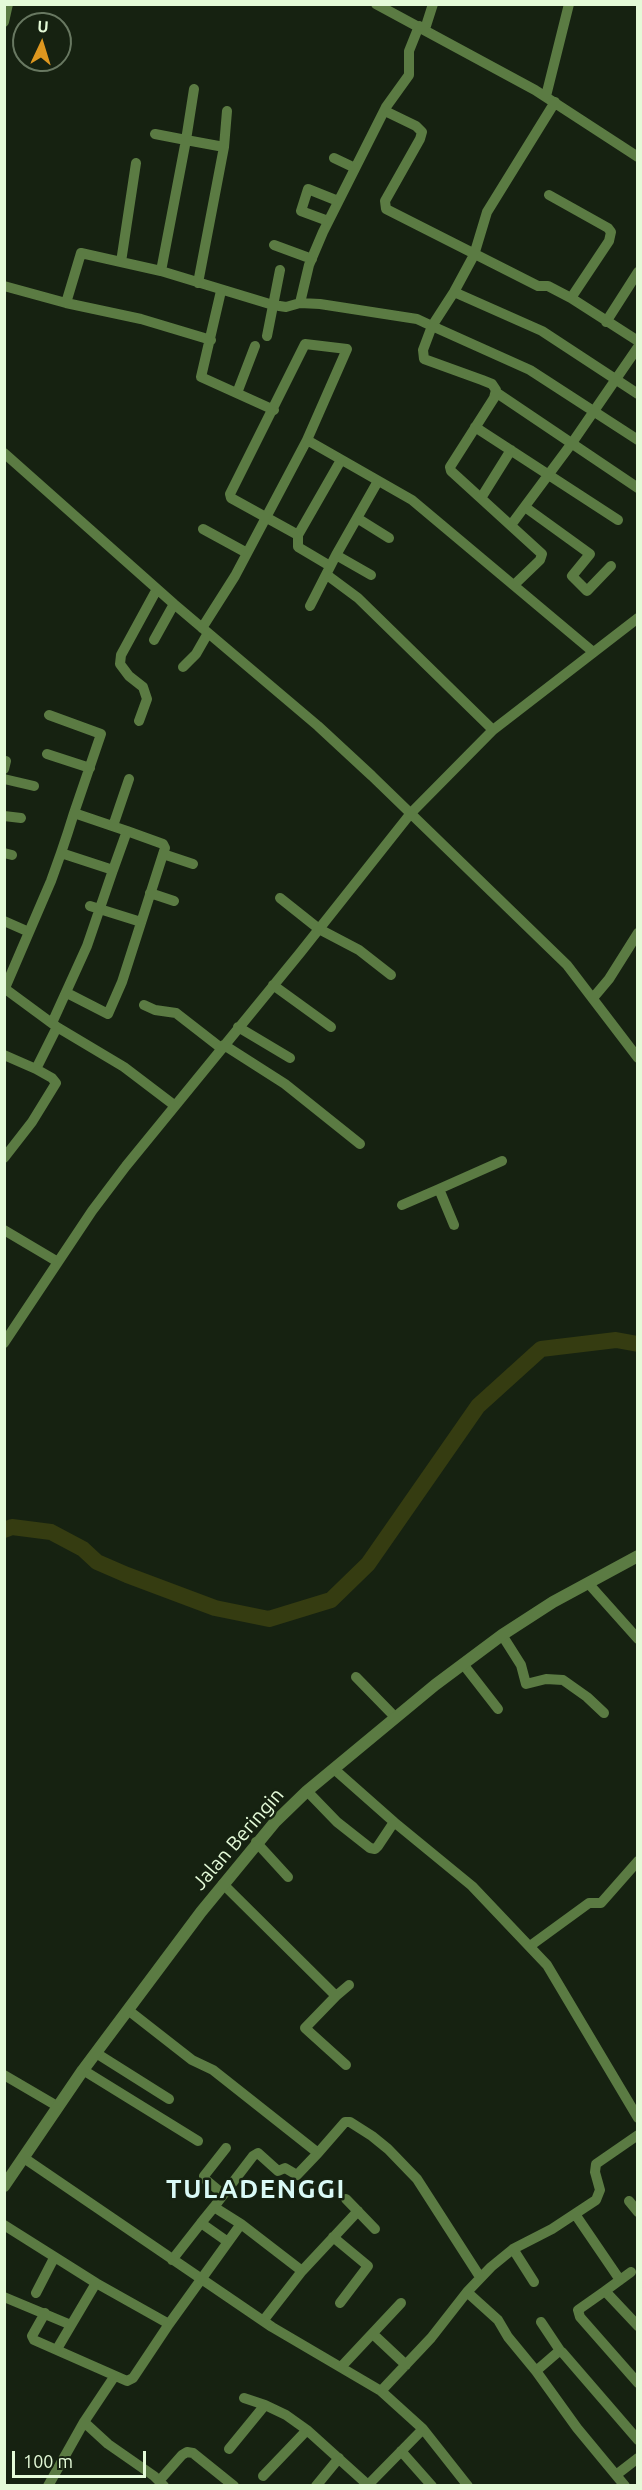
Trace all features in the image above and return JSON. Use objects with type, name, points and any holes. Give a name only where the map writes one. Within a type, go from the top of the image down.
[{"type":"street","points":[[4,22],[8,4]]},
{"type":"street","points":[[376,4],[550,99],[638,158]]},
{"type":"street","points":[[300,303],[312,259],[328,221],[385,111],[409,75],[409,51],[433,4]]},
{"type":"street","points":[[569,4],[550,99],[487,212],[474,255],[432,326],[423,350],[424,359],[492,384],[497,393],[638,488]]},
{"type":"street","points":[[161,271],[195,89]]},
{"type":"street","points":[[198,283],[224,147],[227,111]]},
{"type":"street","points":[[385,111],[416,126],[422,132],[385,201],[386,209],[538,286],[548,286],[571,298],[638,341]]},
{"type":"street","points":[[155,134],[224,147]]},
{"type":"street","points":[[334,158],[355,168]]},
{"type":"street","points":[[121,262],[136,163]]},
{"type":"street","points":[[328,221],[301,211],[308,189],[338,201]]},
{"type":"street","points":[[549,195],[608,228],[611,232],[609,241],[571,298]]},
{"type":"street","points":[[274,245],[312,259]]},
{"type":"street","points":[[66,303],[81,253],[161,271],[273,305],[286,307],[300,303],[417,319],[530,370],[638,440]]},
{"type":"street","points":[[267,336],[280,270]]},
{"type":"street","points":[[606,322],[638,272]]},
{"type":"street","points":[[4,286],[66,303],[141,319],[211,340]]},
{"type":"street","points":[[221,291],[201,377],[274,410]]},
{"type":"street","points":[[454,292],[542,331],[638,394]]},
{"type":"street","points":[[183,667],[196,654],[215,610],[247,553],[265,518],[307,440],[347,349],[305,344],[230,494],[231,498],[265,518],[298,535]]},
{"type":"street","points":[[237,393],[255,346]]},
{"type":"street","points":[[511,525],[617,380],[638,347]]},
{"type":"street","points":[[497,393],[450,467],[451,471],[542,554],[540,560],[514,585]]},
{"type":"street","points":[[476,427],[618,520]]},
{"type":"street","points":[[307,440],[412,500],[592,651]]},
{"type":"street","points":[[480,498],[511,450]]},
{"type":"street","points":[[4,453],[205,631],[318,726],[411,813],[567,965],[638,1058]]},
{"type":"street","points":[[342,460],[298,535],[298,547],[358,598],[493,730]]},
{"type":"street","points":[[310,606],[378,481]]},
{"type":"street","points":[[525,507],[590,554],[572,576],[587,591],[610,566]]},
{"type":"street","points":[[357,518],[389,538]]},
{"type":"street","points":[[203,529],[247,553]]},
{"type":"street","points":[[336,555],[371,575]]},
{"type":"street","points":[[139,721],[147,699],[143,687],[129,676],[120,664],[121,655],[157,589]]},
{"type":"street","points":[[154,640],[174,604]]},
{"type":"street","points":[[4,1343],[92,1211],[174,1105],[411,813],[493,730],[592,651],[636,622]]},
{"type":"street","points":[[50,714],[100,733],[61,853],[5,988],[56,1019],[174,1105]]},
{"type":"street","points":[[47,754],[90,768]]},
{"type":"street","points":[[4,779],[34,786]]},
{"type":"street","points":[[113,826],[129,779]]},
{"type":"street","points":[[67,993],[108,1014],[122,982],[165,848],[162,844],[74,813]]},
{"type":"street","points":[[4,816],[21,818]]},
{"type":"street","points":[[36,1069],[67,993],[96,908],[127,831]]},
{"type":"street","points":[[61,853],[113,870]]},
{"type":"street","points":[[163,854],[194,864]]},
{"type":"street","points":[[150,893],[174,901]]},
{"type":"street","points":[[280,898],[319,929],[359,950],[391,975]]},
{"type":"street","points":[[96,908],[141,922]]},
{"type":"street","points":[[4,921],[29,932]]},
{"type":"street","points":[[593,998],[609,979],[638,933]]},
{"type":"street","points":[[273,985],[331,1027]]},
{"type":"street","points":[[144,1005],[155,1010],[176,1013],[222,1047],[285,1084],[360,1144]]},
{"type":"street","points":[[238,1027],[290,1058]]},
{"type":"street","points":[[4,1055],[36,1069],[52,1078],[56,1083],[32,1122],[4,1158]]},
{"type":"street","points":[[402,1205],[502,1161]]},
{"type":"street","points":[[439,1190],[454,1225]]},
{"type":"street","points":[[4,1230],[58,1262]]},
{"type":"street","name":"Jalan Beringin","points":[[4,2186],[83,2070],[223,1884],[256,1842],[307,1791],[502,1635],[638,1556]]},
{"type":"street","points":[[588,1583],[638,1639]]},
{"type":"street","points":[[502,1635],[521,1665],[526,1684],[546,1679],[563,1680],[587,1697],[604,1713]]},
{"type":"street","points":[[463,1664],[498,1709]]},
{"type":"street","points":[[356,1677],[396,1718]]},
{"type":"street","points":[[334,1769],[472,1886],[547,1965],[638,2118]]},
{"type":"street","points":[[307,1791],[337,1822],[370,1848],[375,1849],[378,1846],[394,1822]]},
{"type":"street","points":[[256,1842],[288,1877]]},
{"type":"street","points":[[530,1946],[589,1903],[601,1903],[638,1861]]},
{"type":"street","points":[[223,1884],[336,1996]]},
{"type":"street","points":[[346,2065],[305,2028],[349,1985]]},
{"type":"street","points":[[128,2010],[192,2060],[213,2070],[318,2153]]},
{"type":"street","points":[[96,2053],[169,2099]]},
{"type":"street","points":[[83,2070],[198,2141]]},
{"type":"street","points":[[4,2075],[57,2106]]},
{"type":"street","points":[[172,2260],[255,2154],[258,2153],[278,2171],[285,2168],[297,2175],[345,2122],[350,2122],[372,2136],[417,2179],[480,2277]]},
{"type":"street","points":[[381,2391],[431,2338],[480,2277],[513,2249],[575,2214],[599,2195],[596,2164],[638,2135]]},
{"type":"street","points":[[223,2194],[204,2176],[226,2148]]},
{"type":"street","points":[[24,2158],[263,2321],[381,2391],[423,2429],[468,2486]]},
{"type":"street","points":[[346,2199],[375,2229]]},
{"type":"street","points":[[629,2201],[638,2212]]},
{"type":"street","points":[[214,2207],[241,2224],[302,2271]]},
{"type":"street","points":[[263,2321],[302,2271],[358,2211]]},
{"type":"street","points":[[575,2214],[620,2280]]},
{"type":"street","points":[[201,2223],[228,2242]]},
{"type":"street","points":[[45,2313],[32,2338],[122,2381],[132,2380],[241,2224]]},
{"type":"street","points":[[4,2225],[54,2258],[169,2324]]},
{"type":"street","points":[[333,2237],[368,2266],[340,2302]]},
{"type":"street","points":[[513,2249],[534,2282]]},
{"type":"street","points":[[36,2293],[54,2258]]},
{"type":"street","points":[[631,2272],[579,2309],[579,2314],[638,2383]]},
{"type":"street","points":[[57,2349],[96,2283]]},
{"type":"street","points":[[605,2291],[638,2326]]},
{"type":"street","points":[[467,2292],[498,2320],[508,2337],[577,2428],[625,2486]]},
{"type":"street","points":[[4,2297],[70,2325]]},
{"type":"street","points":[[341,2367],[374,2335],[401,2303]]},
{"type":"street","points":[[541,2322],[561,2352],[638,2440]]},
{"type":"street","points":[[374,2335],[406,2365]]},
{"type":"street","points":[[536,2371],[561,2352]]},
{"type":"street","points":[[48,2486],[84,2422],[114,2377]]},
{"type":"street","points":[[244,2398],[286,2415],[371,2484],[423,2429]]},
{"type":"street","points":[[229,2450],[265,2405]]},
{"type":"street","points":[[84,2422],[108,2444],[161,2483],[182,2455],[187,2452],[193,2453],[234,2486]]},
{"type":"street","points":[[263,2476],[307,2430]]},
{"type":"street","points":[[400,2451],[432,2486]]},
{"type":"street","points":[[316,2486],[339,2458]]},
{"type":"street","points":[[616,2475],[638,2458]]},
{"type":"waterway","points":[[4,1530],[12,1527],[51,1532],[83,1549],[97,1562],[127,1575],[215,1608],[269,1619],[331,1600],[368,1564],[478,1406],[541,1349],[616,1340],[638,1344]]},
{"type":"district","name":"TULADENGGI","points":[[256,2189]]}]
